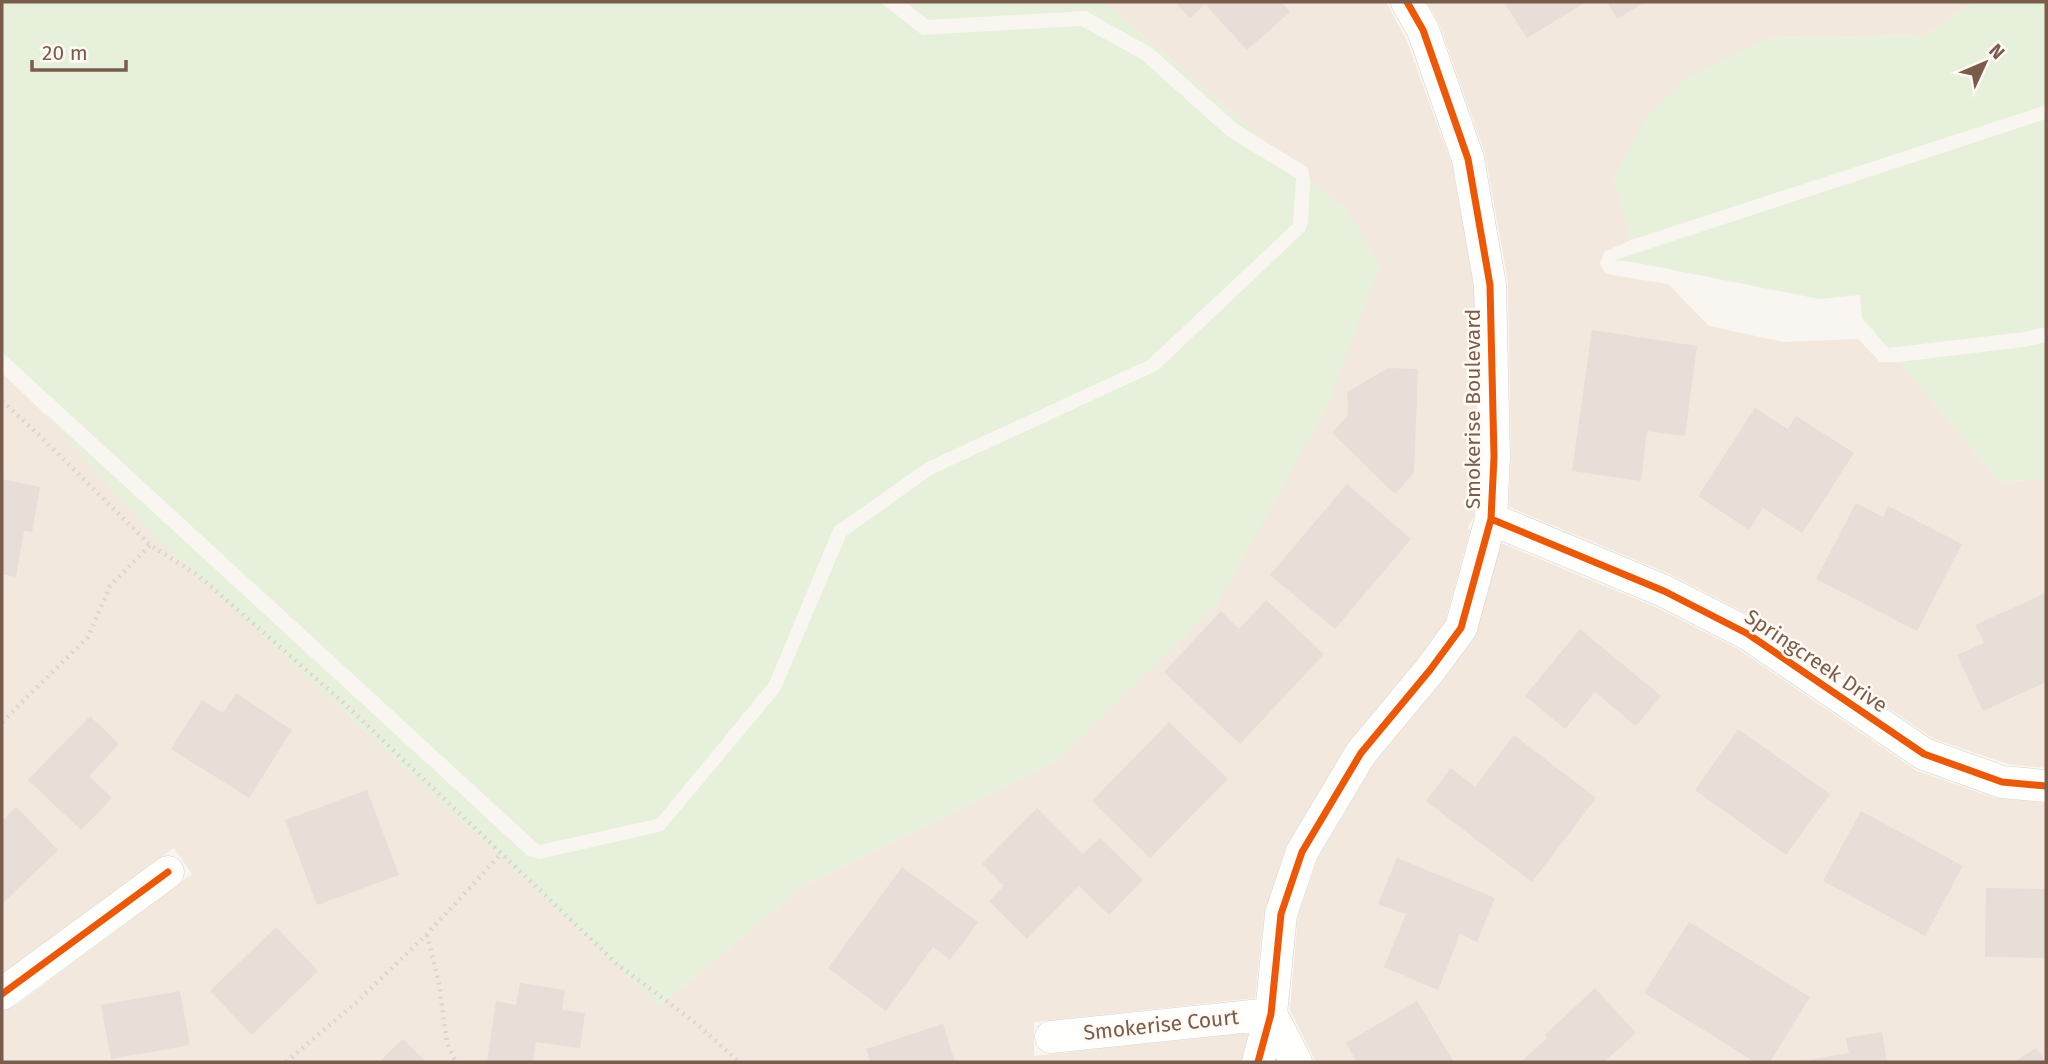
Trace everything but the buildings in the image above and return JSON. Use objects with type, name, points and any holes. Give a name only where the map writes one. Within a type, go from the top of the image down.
[{"type":"street","name":"Smokerise Boulevard","points":[[1258,1062],[1271,1014],[1281,914],[1302,852],[1361,753],[1461,628],[1491,519],[1494,457],[1490,285],[1468,159],[1423,30],[1407,2]]},
{"type":"street","name":"Springcreek Drive","points":[[1491,519],[1664,591],[1748,634],[1924,754],[2002,782],[2046,786]]},
{"type":"street","points":[[2,994],[168,872]]},
{"type":"street","name":"Smokerise Court","points":[[1051,1037],[1271,1014]]},
{"type":"street","points":[[1271,1014],[1296,1062]]},
{"type":"path","points":[[2,401],[150,545],[199,576],[345,704],[617,964],[697,1024],[739,1062]]},
{"type":"path","points":[[2,722],[88,637],[110,586],[150,545]]},
{"type":"path","points":[[286,1062],[358,1001],[427,934],[500,854]]},
{"type":"path","points":[[427,934],[439,984],[447,1043],[456,1062]]},
{"type":"shaded area","points":[[1104,2],[1386,2],[1406,39],[1452,165],[1474,288],[1474,517],[1467,528],[1470,530],[1445,622],[1348,743],[1287,845],[1264,914],[1255,998],[1034,1022],[1034,1056],[1249,1033],[1241,1062],[2,1062],[2,1011],[18,1004],[192,874],[174,848],[2,976],[2,373],[660,1006],[803,886],[1054,763],[1218,603],[1350,214],[1310,180],[1308,168],[1266,142]]},
{"type":"shaded area","points":[[1427,2],[1975,2],[1925,35],[1768,38],[1614,177],[1631,240],[1604,252],[1600,264],[1604,272],[1612,275],[1668,284],[1709,326],[1784,342],[1858,339],[1880,362],[1899,362],[2000,482],[2046,479],[2046,768],[2008,764],[1934,739],[1757,619],[1672,575],[1509,507],[1511,454],[1508,282],[1485,154],[1439,23]]},
{"type":"shaded area","points":[[1501,543],[1655,607],[1738,649],[1917,771],[1995,798],[2046,803],[2046,1062],[1316,1062],[1290,1010],[1298,915],[1318,858],[1375,762],[1443,680],[1474,636]]},
{"type":"green space","points":[[2,2],[880,2],[922,35],[1081,26],[1141,59],[1227,136],[1296,178],[1293,224],[1148,360],[927,462],[834,527],[769,683],[657,819],[539,845],[2,352]]},
{"type":"green space","points":[[906,2],[1104,2],[1266,142],[1237,124],[1152,48],[1086,11],[928,20]]},
{"type":"green space","points":[[1975,2],[2046,2],[2046,105],[1631,240],[1614,178],[1646,117],[1687,78],[1768,38],[1925,35]]},
{"type":"green space","points":[[2046,119],[2046,327],[1888,348],[1862,318],[1860,295],[1819,299],[1615,260]]},
{"type":"green space","points":[[1310,180],[1350,214],[1380,266],[1327,407],[1218,603],[1054,763],[803,886],[660,1006],[150,532],[44,412],[528,856],[540,859],[663,831],[780,691],[846,536],[933,474],[1158,370],[1305,231],[1308,223]]},
{"type":"green space","points":[[2046,342],[2046,479],[2000,482],[1899,362],[2024,347]]},
{"type":"cycle path","points":[[1258,1062],[1271,1014],[1281,914],[1302,852],[1361,753],[1461,628],[1491,519],[1494,457],[1490,285],[1468,159],[1423,30],[1407,2]]},
{"type":"cycle path","points":[[1491,519],[1664,591],[1748,634],[1924,754],[2002,782],[2046,786]]},
{"type":"cycle path","points":[[2,994],[168,872]]}]
